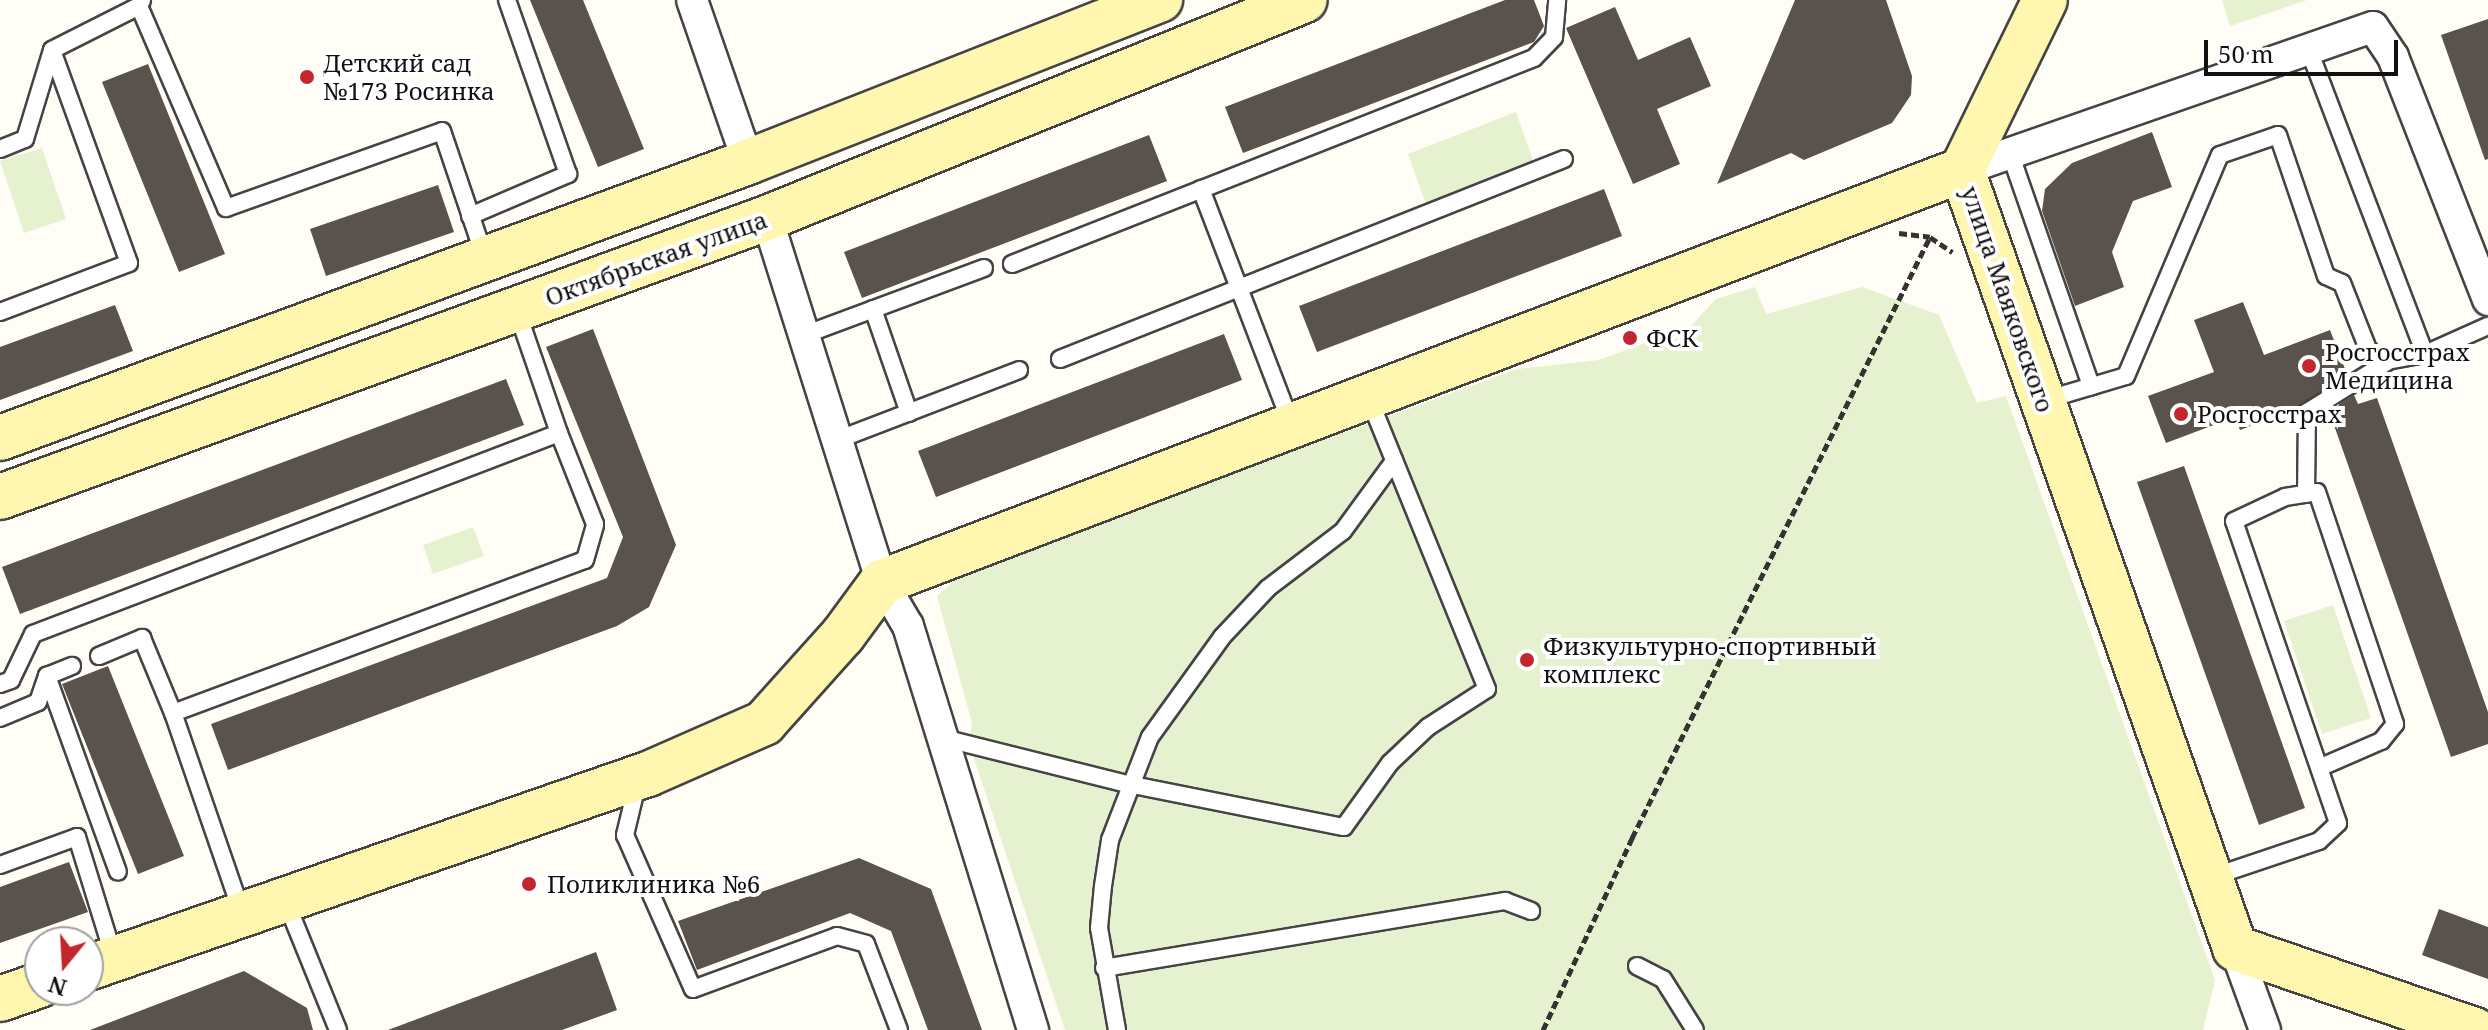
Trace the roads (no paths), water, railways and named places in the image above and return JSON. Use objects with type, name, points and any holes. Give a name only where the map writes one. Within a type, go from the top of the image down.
[{"type":"street","points":[[692,0],[748,162]]},
{"type":"street","points":[[0,438],[748,162],[1160,0]]},
{"type":"street","points":[[104,963],[639,778],[764,723],[843,635],[882,582],[1962,170],[2045,0]]},
{"type":"street","name":"Октябрьская улица","points":[[0,497],[767,218],[1297,1]]},
{"type":"street","name":"улица Маяковского","points":[[2257,1025],[2235,948],[1962,170],[2011,156],[2361,27],[2373,27],[2382,35],[2488,300]]},
{"type":"street","points":[[767,218],[882,582],[908,626],[1033,1030]]},
{"type":"street","points":[[2235,948],[2475,1030]]},
{"type":"street","points":[[0,999],[24,991]]},
{"type":"lane","points":[[470,216],[568,174],[507,0]]},
{"type":"lane","points":[[1012,264],[1534,58],[1554,37],[1557,0]]},
{"type":"lane","points":[[0,149],[25,139],[52,50],[140,3],[226,208],[442,131],[485,259]]},
{"type":"lane","points":[[2308,48],[2425,354]]},
{"type":"lane","points":[[0,312],[129,263],[52,50]]},
{"type":"lane","points":[[2043,400],[2126,376],[2220,155],[2278,135],[2326,276],[2342,283],[2368,349],[2387,362]]},
{"type":"lane","points":[[2011,156],[2091,386]]},
{"type":"lane","points":[[1060,359],[1564,159]]},
{"type":"lane","points":[[1201,189],[1291,425]]},
{"type":"lane","points":[[804,335],[984,268]]},
{"type":"lane","points":[[173,713],[585,560],[595,524],[559,433],[516,309]]},
{"type":"lane","points":[[873,309],[909,413]]},
{"type":"lane","points":[[2306,494],[2307,412],[2387,362],[2425,354],[2488,326]]},
{"type":"lane","points":[[837,440],[1019,370]]},
{"type":"lane","points":[[943,738],[1128,784],[1344,827],[1390,763],[1428,727],[1487,689],[1368,396]]},
{"type":"lane","points":[[0,684],[11,680],[33,634],[559,433]]},
{"type":"lane","points":[[1117,1030],[1099,928],[1103,886],[1110,840],[1128,784],[1150,737],[1222,637],[1268,588],[1343,531],[1394,461]]},
{"type":"lane","points":[[2210,878],[2331,835],[2338,823],[2321,767],[2280,663],[2234,521],[2285,497],[2317,492],[2395,724],[2381,741],[2321,767]]},
{"type":"lane","points":[[99,656],[142,638],[173,713],[242,914]]},
{"type":"lane","points":[[0,718],[38,702],[47,676],[72,666]]},
{"type":"lane","points":[[47,676],[118,872]]},
{"type":"lane","points":[[639,778],[625,835],[693,989],[837,936],[866,944],[899,1030]]},
{"type":"lane","points":[[0,865],[77,837],[94,926]]},
{"type":"lane","points":[[285,899],[338,1030]]},
{"type":"lane","points":[[1104,968],[1505,901],[1531,911]]},
{"type":"lane","points":[[1637,966],[1663,979],[1695,1030]]},
{"type":"place","name":"Детский сад №173 Росинка","points":[[307,77]]},
{"type":"place","name":"ФСК","points":[[1630,338]]},
{"type":"place","name":"Росгосстрах Медицина","points":[[2309,366]]},
{"type":"place","name":"Росгосстрах","points":[[2181,414]]},
{"type":"place","name":"Физкультурно-спортивный комплекс","points":[[1527,660]]},
{"type":"place","name":"Поликлиника №6","points":[[529,884]]}]
